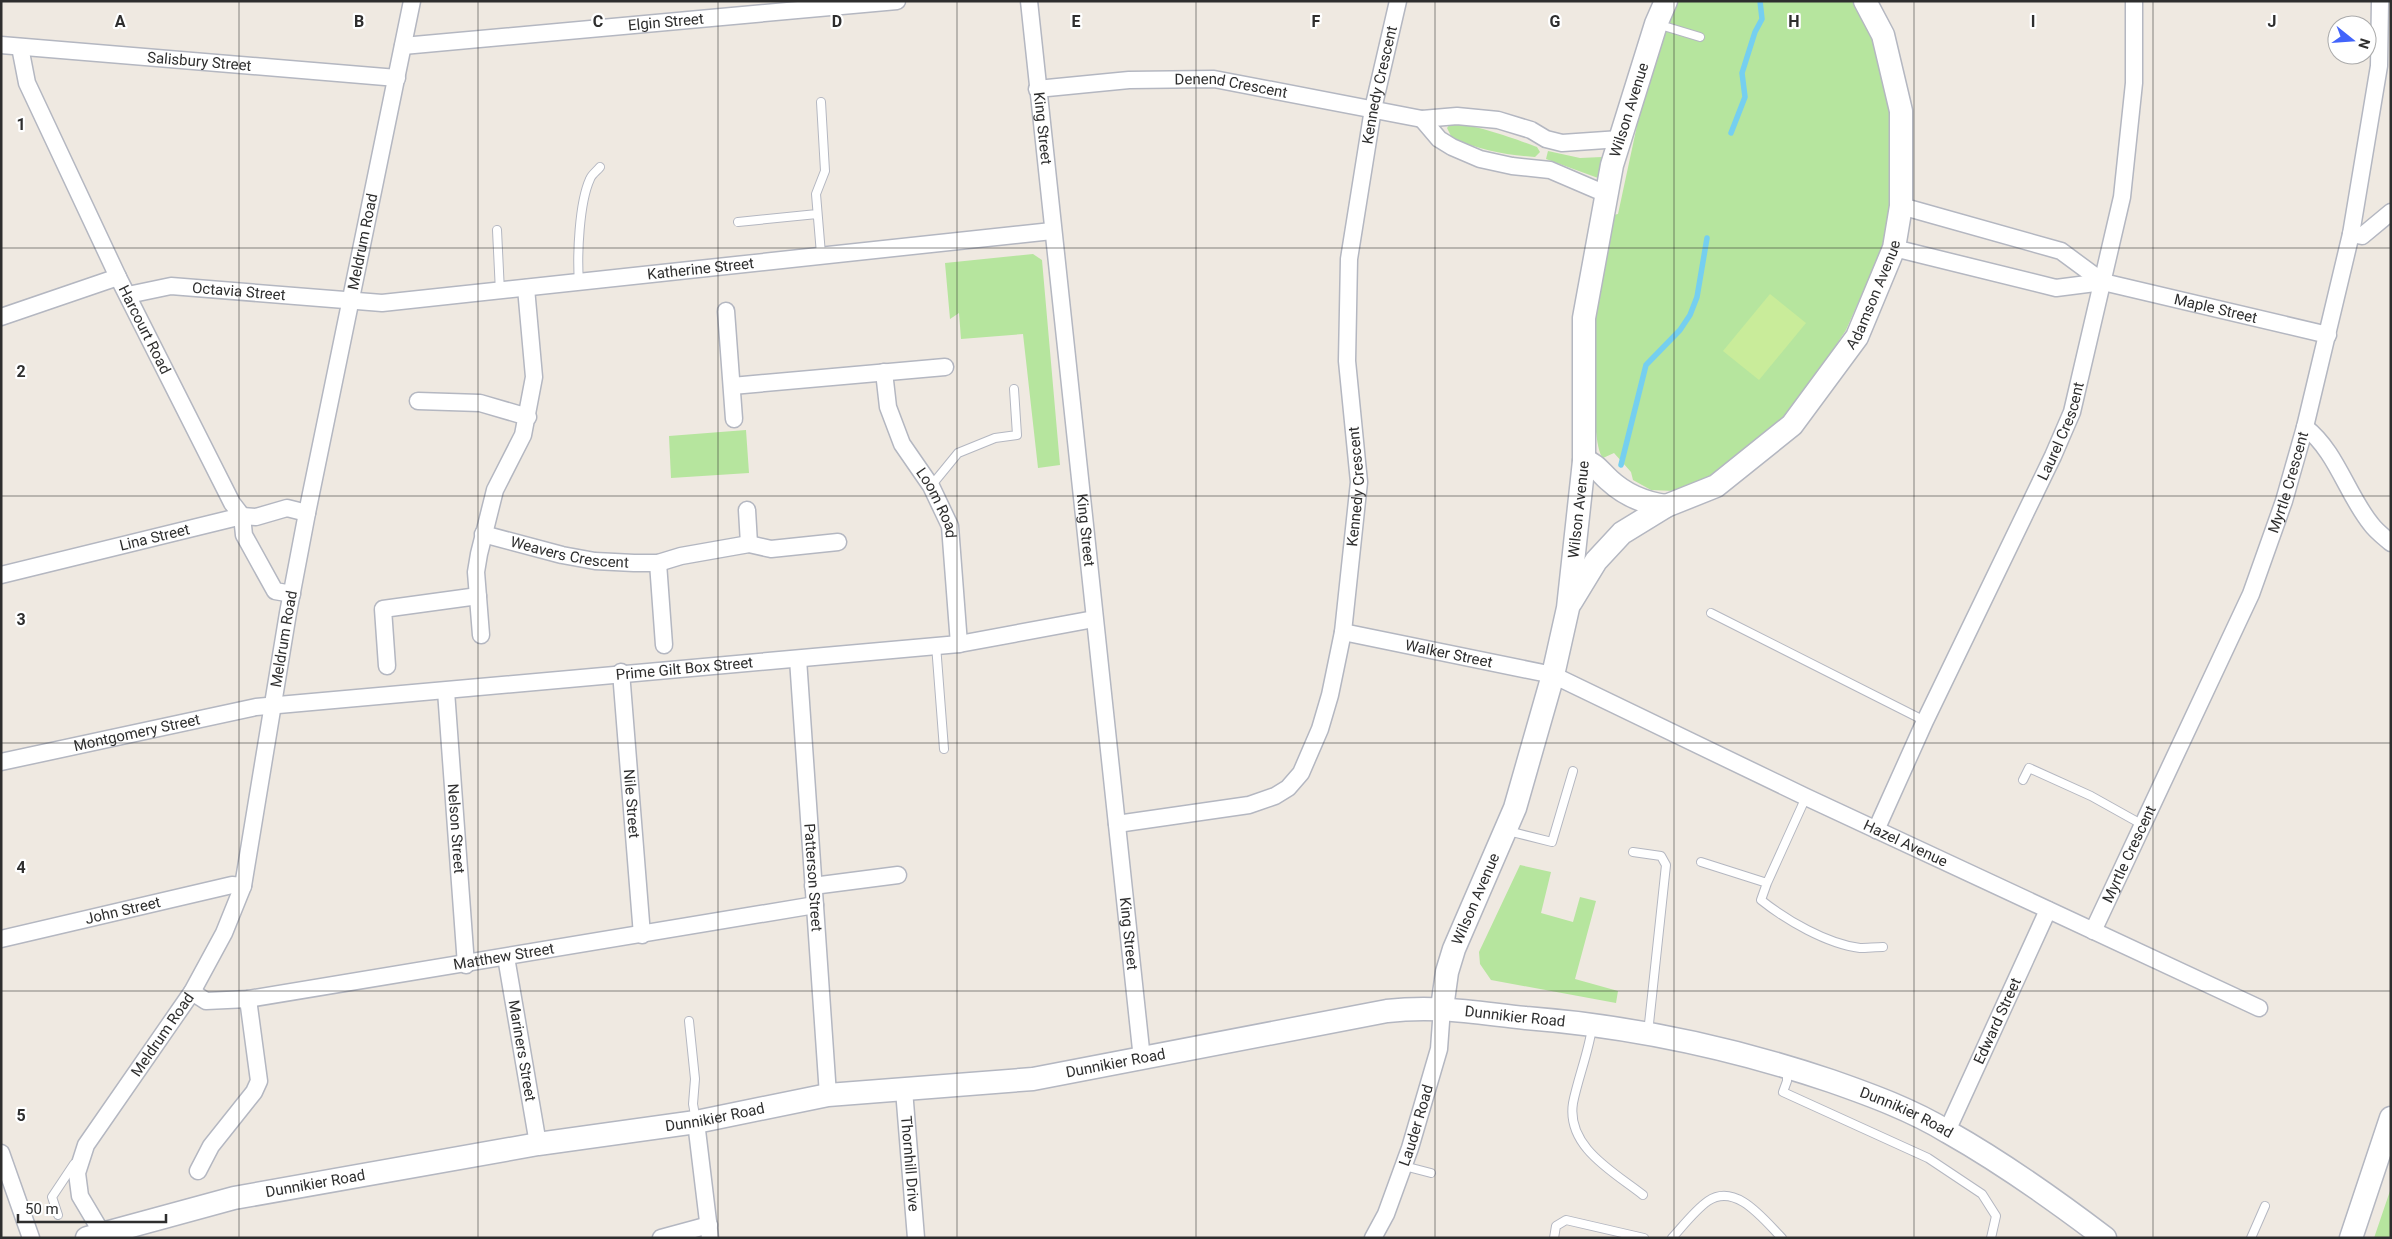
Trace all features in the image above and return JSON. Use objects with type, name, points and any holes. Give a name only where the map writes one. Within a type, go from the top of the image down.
[{"type":"street","name":"Meldrum Road","points":[[94,1235],[80,1196],[77,1173],[86,1145],[192,992],[224,933],[243,886],[307,513],[398,78],[412,1]]},
{"type":"street","name":"Elgin Street","points":[[403,46],[855,3],[897,1]]},
{"type":"street","name":"King Street","points":[[1029,1],[1052,231],[1142,1059]]},
{"type":"street","name":"Kennedy Crescent","points":[[1117,824],[1250,805],[1275,796],[1288,788],[1301,773],[1320,729],[1330,695],[1343,632],[1358,482],[1347,361],[1348,259],[1373,109],[1398,1]]},
{"type":"street","name":"Wilson Avenue","points":[[1442,1008],[1447,972],[1454,949],[1515,808],[1553,675],[1568,608],[1584,461],[1584,318],[1606,194],[1620,140],[1656,24],[1666,1]]},
{"type":"street","name":"Adamson Avenue","points":[[1568,608],[1596,561],[1622,533],[1666,506],[1716,486],[1792,425],[1856,337],[1894,248],[1901,206],[1901,111],[1883,35],[1865,1]]},
{"type":"street","name":"Laurel Crescent","points":[[1876,830],[1925,721],[2053,456],[2072,412],[2103,282],[2124,178],[2134,83],[2134,1]]},
{"type":"street","name":"Myrtle Crescent","points":[[2093,931],[2251,594],[2284,501],[2305,427],[2351,234],[2380,66],[2380,1]]},
{"type":"street","name":"Salisbury Street","points":[[1,45],[398,78]]},
{"type":"street","name":"Harcourt Road","points":[[20,46],[26,83],[118,277],[232,503],[242,516],[244,535],[275,590],[292,594]]},
{"type":"street","name":"Denend Crescent","points":[[1038,89],[1129,80],[1214,79],[1422,119],[1457,116],[1498,120],[1531,130],[1546,139],[1562,143],[1620,140]]},
{"type":"street","points":[[1422,119],[1439,139],[1452,148],[1480,159],[1512,166],[1550,170],[1606,194]]},
{"type":"street","name":"Maple Street","points":[[1901,206],[2061,251],[2103,282]]},
{"type":"street","points":[[2351,234],[2362,236],[2391,212]]},
{"type":"street","name":"Katherine Street","points":[[350,301],[382,303],[500,292],[822,254],[1052,231]]},
{"type":"street","name":"Maple Street","points":[[1894,248],[2056,288],[2103,282],[2328,335]]},
{"type":"street","points":[[1,317],[118,277]]},
{"type":"street","name":"Octavia Street","points":[[128,295],[171,286],[350,301]]},
{"type":"street","points":[[481,636],[476,572],[483,534],[495,490],[523,435],[528,417],[534,377],[526,288]]},
{"type":"street","points":[[726,311],[734,419]]},
{"type":"street","points":[[732,386],[945,366]]},
{"type":"street","name":"Loom Road","points":[[884,372],[888,407],[902,444],[931,486],[950,526],[959,644]]},
{"type":"street","points":[[418,401],[480,403],[528,417]]},
{"type":"street","points":[[2305,427],[2316,436],[2336,463],[2352,495],[2371,525],[2391,543]]},
{"type":"street","points":[[1584,461],[1593,464],[1610,481],[1632,497],[1648,503],[1666,506]]},
{"type":"street","name":"Lina Street","points":[[1,575],[242,516],[256,517],[287,508],[307,513]]},
{"type":"street","points":[[747,510],[749,544]]},
{"type":"street","name":"Weavers Crescent","points":[[483,534],[562,555],[595,560],[658,563],[681,556],[749,544],[771,549],[838,542]]},
{"type":"street","points":[[658,563],[664,645]]},
{"type":"street","points":[[387,666],[383,609],[478,596]]},
{"type":"street","name":"Prime Gilt Box Street","points":[[273,705],[446,691],[621,672],[798,659],[959,644],[1094,619]]},
{"type":"street","name":"Walker Street","points":[[1343,632],[1553,675]]},
{"type":"street","name":"Patterson Street","points":[[798,659],[828,1095]]},
{"type":"street","name":"Nile Street","points":[[621,672],[642,935]]},
{"type":"street","name":"Hazel Avenue","points":[[1553,675],[1876,830],[2260,1008]]},
{"type":"street","name":"Nelson Street","points":[[446,691],[466,965]]},
{"type":"street","name":"Montgomery Street","points":[[1,762],[273,705]]},
{"type":"street","points":[[813,886],[898,874]]},
{"type":"street","name":"John Street","points":[[1,939],[232,885],[243,886]]},
{"type":"street","name":"Matthew Street","points":[[192,992],[206,1001],[248,999],[466,965],[816,905]]},
{"type":"street","name":"Edward Street","points":[[1947,1131],[2048,910]]},
{"type":"street","name":"Mariners Street","points":[[506,957],[538,1144]]},
{"type":"street","points":[[198,1172],[211,1146],[254,1092],[259,1081],[248,999]]},
{"type":"street","name":"Dunnikier Road","points":[[94,1235],[234,1198],[538,1144],[696,1122],[828,1095],[1033,1079],[1387,1010],[1442,1008],[1648,1034],[1708,1046],[1786,1067],[1861,1092],[1947,1131],[2019,1176],[2105,1238]]},
{"type":"street","name":"Lauder Road","points":[[1373,1238],[1386,1214],[1404,1166],[1439,1049],[1442,1008]]},
{"type":"street","name":"Thornhill Drive","points":[[904,1090],[916,1238]]},
{"type":"street","points":[[2351,1238],[2391,1118]]},
{"type":"street","points":[[661,1238],[709,1231],[696,1122]]},
{"type":"street","points":[[1,1152],[31,1238]]},
{"type":"lane","points":[[1656,24],[1700,38]]},
{"type":"lane","points":[[821,102],[825,171],[816,194],[822,254]]},
{"type":"lane","points":[[579,282],[578,266],[584,197],[591,177],[600,167]]},
{"type":"lane","points":[[738,222],[817,214]]},
{"type":"lane","points":[[497,230],[500,292]]},
{"type":"lane","points":[[931,486],[958,453],[995,438],[1017,435],[1014,389]]},
{"type":"lane","points":[[1711,613],[1925,721]]},
{"type":"lane","points":[[936,645],[944,749]]},
{"type":"lane","points":[[2023,780],[2029,768],[2091,796],[2143,825]]},
{"type":"lane","points":[[1506,830],[1552,842],[1573,771]]},
{"type":"lane","points":[[1806,797],[1761,900],[1779,913],[1833,941],[1860,948],[1883,947]]},
{"type":"lane","points":[[1633,852],[1661,856],[1666,865],[1648,1034]]},
{"type":"lane","points":[[1700,862],[1767,883]]},
{"type":"lane","points":[[689,1021],[694,1079],[693,1104],[696,1122]]},
{"type":"lane","points":[[1592,1026],[1588,1050],[1573,1104],[1574,1126],[1582,1145],[1643,1195]]},
{"type":"lane","points":[[1786,1067],[1787,1081],[1783,1092],[1921,1155],[1955,1174],[1982,1194],[1996,1216],[1991,1238]]},
{"type":"lane","points":[[58,1215],[52,1197],[86,1145]]},
{"type":"lane","points":[[1404,1166],[1431,1173]]},
{"type":"lane","points":[[1672,1238],[1708,1201],[1720,1196],[1733,1197],[1743,1202],[1782,1238]]},
{"type":"lane","points":[[2251,1238],[2265,1206]]},
{"type":"lane","points":[[1554,1238],[1556,1226],[1566,1220],[1644,1238]]},
{"type":"green space","points":[[1671,1],[1858,1],[1880,51],[1895,127],[1891,229],[1846,330],[1787,419],[1722,474],[1675,491],[1651,490],[1633,480],[1631,472],[1614,453],[1603,458],[1599,450],[1596,434],[1593,370],[1597,295],[1613,215],[1618,214],[1647,79]]},
{"type":"green space","points":[[1450,124],[1494,132],[1537,147],[1540,152],[1535,157],[1503,153],[1472,146],[1452,138],[1447,128]]},
{"type":"green space","points":[[1548,151],[1580,158],[1602,157],[1598,178],[1546,159]]},
{"type":"green space","points":[[1033,254],[1042,260],[1060,465],[1038,468],[1023,334],[961,339],[959,313],[950,319],[945,263]]},
{"type":"green space","points":[[1770,294],[1806,323],[1759,380],[1723,351]]},
{"type":"green space","points":[[746,430],[749,473],[671,478],[669,436]]},
{"type":"green space","points":[[1520,865],[1551,872],[1541,913],[1573,922],[1580,897],[1596,901],[1575,979],[1618,991],[1616,1003],[1491,980],[1480,964],[1479,952]]},
{"type":"green space","points":[[2391,1188],[2391,1238],[2374,1238]]},
{"type":"waterway","points":[[1731,133],[1745,97],[1742,73],[1755,32],[1762,19],[1760,1]]},
{"type":"waterway","points":[[1621,465],[1646,365],[1680,330],[1690,315],[1697,297],[1707,238]]}]
